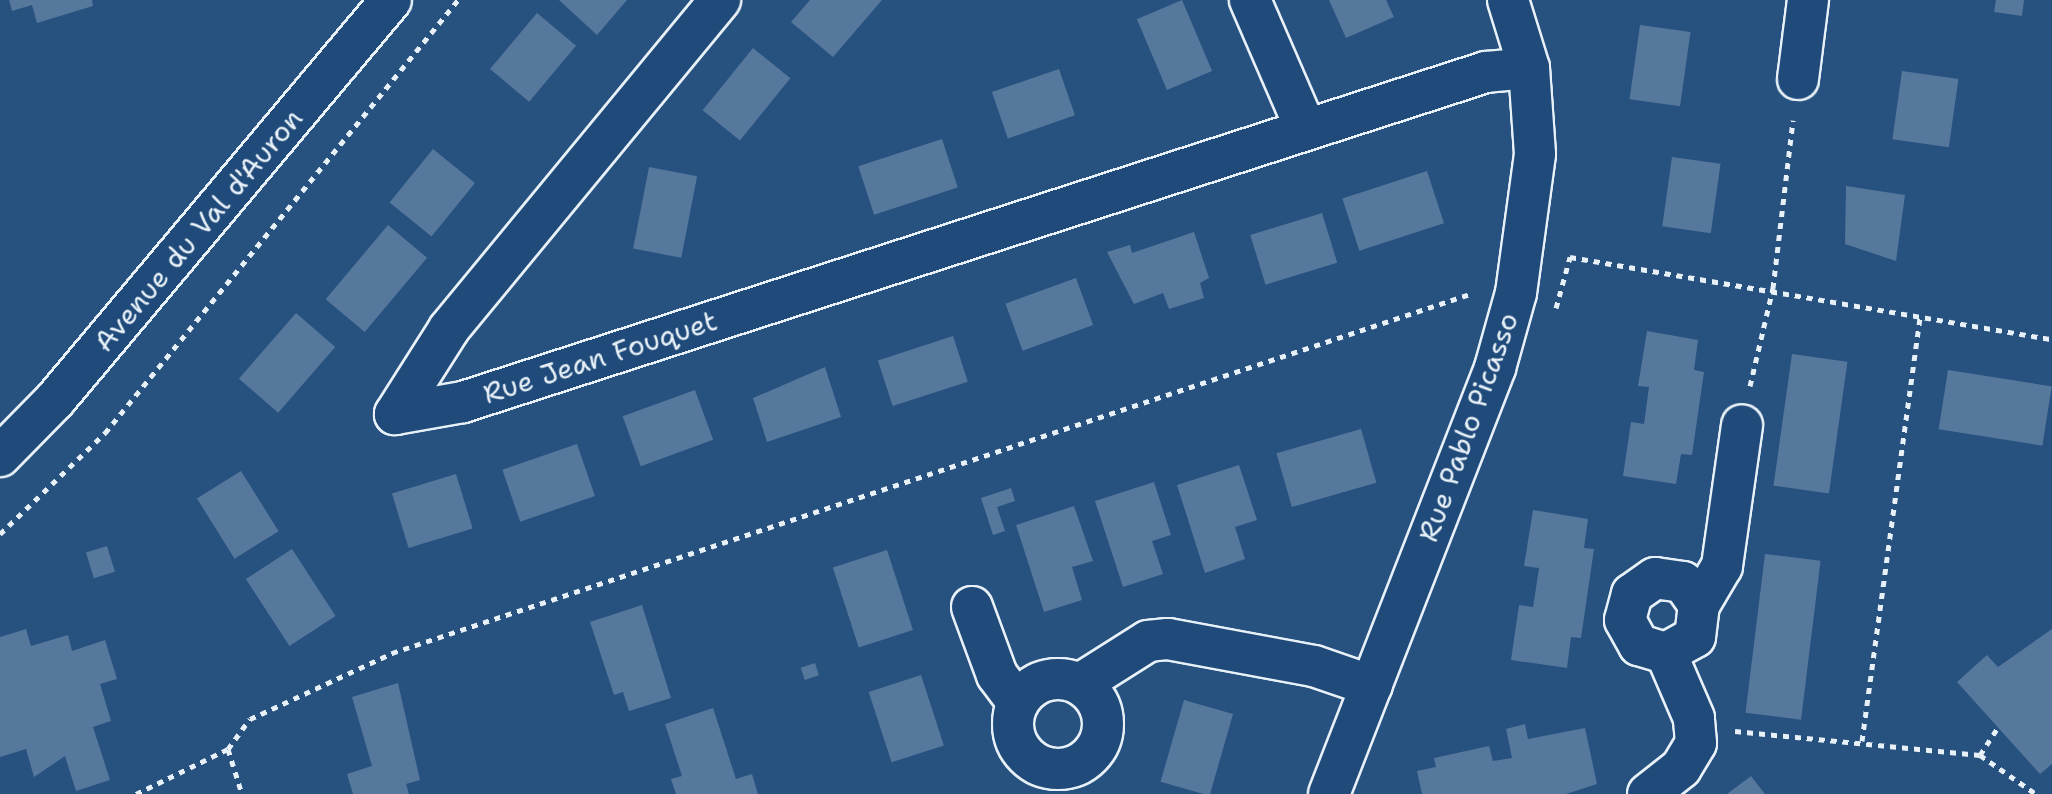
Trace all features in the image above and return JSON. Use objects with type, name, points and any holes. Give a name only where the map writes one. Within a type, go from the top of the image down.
[{"type":"street","name":"Avenue du Val d'Auron","points":[[0,456],[55,400],[391,0]]},
{"type":"street","name":"Rue Jean Fouquet","points":[[720,0],[449,329],[395,414],[463,402],[1305,127],[1486,72],[1529,68]]},
{"type":"street","points":[[1250,0],[1305,127]]},
{"type":"street","name":"Rue Pablo Picasso","points":[[1329,794],[1495,368],[1516,293],[1535,154],[1529,68],[1508,0]]},
{"type":"street","points":[[1798,79],[1808,0]]},
{"type":"street","points":[[1699,605],[1683,582],[1655,578],[1632,594],[1625,620],[1639,645],[1666,653],[1695,637],[1699,605],[1722,566],[1742,425]]},
{"type":"street","points":[[972,607],[997,675],[1018,703],[1018,744],[1054,781],[1082,761],[1101,737],[1100,707],[1080,684]]},
{"type":"street","points":[[1018,703],[1038,683],[1080,684],[1148,641],[1168,639],[1314,666],[1372,686]]},
{"type":"street","points":[[1648,794],[1681,768],[1696,743],[1694,727],[1666,653]]},
{"type":"path","points":[[0,534],[105,433],[458,0]]},
{"type":"path","points":[[1742,425],[1773,288],[1798,79]]},
{"type":"path","points":[[136,794],[228,749],[250,719],[392,653],[1483,289],[1516,293],[1560,309],[1570,257],[1773,288],[2052,339]]},
{"type":"path","points":[[1862,741],[1920,315]]},
{"type":"path","points":[[1694,727],[1862,741],[1980,755],[2036,794]]},
{"type":"path","points":[[1980,755],[1998,727]]},
{"type":"path","points":[[228,749],[242,794]]},
{"type":"building","points":[[9,0],[92,0],[93,6],[37,23],[32,5],[12,11]]},
{"type":"building","points":[[559,0],[627,0],[597,35]]},
{"type":"building","points":[[810,0],[882,0],[833,57],[791,22]]},
{"type":"building","points":[[1182,0],[1212,71],[1167,90],[1137,19]]},
{"type":"building","points":[[1329,0],[1386,0],[1394,17],[1346,38]]},
{"type":"building","points":[[1996,0],[2024,0],[2022,16],[1994,12]]},
{"type":"building","points":[[537,13],[576,46],[529,102],[490,69]]},
{"type":"building","points":[[1640,25],[1691,32],[1680,106],[1630,99]]},
{"type":"building","points":[[753,48],[790,78],[740,140],[703,110]]},
{"type":"building","points":[[1059,69],[1075,115],[1008,138],[992,92]]},
{"type":"building","points":[[1902,71],[1958,79],[1949,147],[1892,139]]},
{"type":"building","points":[[942,139],[958,188],[874,215],[858,166]]},
{"type":"building","points":[[433,149],[475,183],[432,237],[390,203]]},
{"type":"building","points":[[1672,157],[1721,164],[1711,233],[1662,226]]},
{"type":"building","points":[[649,167],[697,176],[681,258],[633,248]]},
{"type":"building","points":[[1427,171],[1444,223],[1359,251],[1342,199]]},
{"type":"building","points":[[1846,186],[1905,195],[1896,261],[1845,244]]},
{"type":"building","points":[[1322,213],[1337,263],[1265,285],[1250,235]]},
{"type":"building","points":[[388,225],[427,258],[365,332],[326,299]]},
{"type":"building","points":[[1194,232],[1209,278],[1200,283],[1204,298],[1169,309],[1163,293],[1134,304],[1107,252],[1130,245],[1132,253]]},
{"type":"building","points":[[1076,278],[1093,325],[1023,351],[1006,304]]},
{"type":"building","points":[[296,313],[335,347],[278,413],[239,379]]},
{"type":"building","points":[[1647,331],[1698,340],[1694,370],[1704,372],[1692,455],[1681,454],[1676,484],[1623,476],[1631,422],[1644,424],[1649,387],[1638,386]]},
{"type":"building","points":[[953,336],[968,382],[893,406],[878,360]]},
{"type":"building","points":[[1792,354],[1847,362],[1829,493],[1773,486]]},
{"type":"building","points":[[825,367],[841,417],[767,442],[753,398]]},
{"type":"building","points":[[1948,370],[2052,386],[2042,446],[1939,429]]},
{"type":"building","points":[[695,390],[713,440],[641,466],[623,416]]},
{"type":"building","points":[[1361,429],[1376,483],[1292,507],[1276,453]]},
{"type":"building","points":[[577,444],[595,496],[520,522],[502,470]]},
{"type":"building","points":[[1239,465],[1257,520],[1235,527],[1245,559],[1205,573],[1177,485]]},
{"type":"building","points":[[241,471],[279,531],[235,559],[197,499]]},
{"type":"building","points":[[456,474],[473,529],[409,548],[392,494]]},
{"type":"building","points":[[1154,482],[1171,535],[1152,541],[1163,574],[1123,587],[1095,501]]},
{"type":"building","points":[[1011,488],[1015,501],[997,507],[1005,531],[993,535],[981,498]]},
{"type":"building","points":[[1074,506],[1093,561],[1072,567],[1082,600],[1044,612],[1016,525]]},
{"type":"building","points":[[1533,510],[1588,519],[1584,548],[1594,549],[1581,638],[1571,637],[1567,668],[1511,660],[1519,605],[1533,607],[1539,568],[1524,566]]},
{"type":"building","points":[[107,546],[115,572],[94,578],[86,552]]},
{"type":"building","points":[[292,549],[336,616],[289,646],[246,579]]},
{"type":"building","points":[[887,550],[913,630],[859,648],[833,568]]},
{"type":"building","points":[[1765,554],[1821,561],[1801,720],[1746,713]]},
{"type":"building","points":[[642,605],[671,698],[629,711],[623,692],[614,695],[590,622]]},
{"type":"building","points":[[26,629],[31,646],[68,635],[72,651],[105,640],[117,679],[100,684],[111,721],[93,727],[110,780],[76,791],[65,756],[34,777],[26,749],[0,757],[0,637]]},
{"type":"building","points":[[2052,629],[2052,764],[2040,774],[1957,682],[1987,655],[1998,667]]},
{"type":"building","points":[[815,663],[819,675],[805,680],[801,668]]},
{"type":"building","points":[[921,675],[944,745],[892,762],[869,692]]},
{"type":"building","points":[[398,683],[420,780],[406,784],[409,794],[353,794],[347,774],[372,766],[352,697]]},
{"type":"building","points":[[1184,700],[1233,714],[1210,794],[1161,782]]},
{"type":"building","points":[[713,708],[736,779],[752,774],[758,794],[676,794],[671,779],[682,776],[665,724]]},
{"type":"building","points":[[1525,724],[1528,739],[1585,728],[1597,784],[1566,794],[1422,794],[1417,771],[1436,767],[1434,758],[1489,746],[1493,761],[1512,758],[1506,729]]},
{"type":"building","points":[[1751,776],[1765,794],[1727,794]]}]
